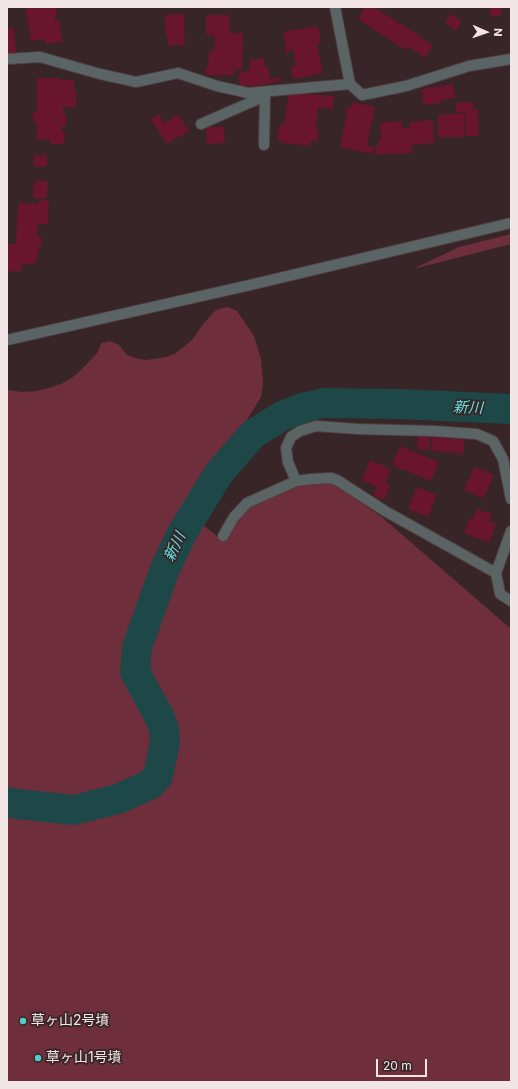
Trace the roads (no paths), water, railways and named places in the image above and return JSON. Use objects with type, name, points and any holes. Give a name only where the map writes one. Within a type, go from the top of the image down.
[{"type":"street","points":[[335,7],[350,84],[362,96],[406,86],[469,66],[511,59]]},
{"type":"street","points":[[7,59],[40,56],[100,74],[136,82],[178,73],[217,86],[248,93],[266,93],[350,84]]},
{"type":"street","points":[[201,124],[266,93]]},
{"type":"street","points":[[264,145],[266,93]]},
{"type":"street","points":[[7,340],[250,285],[511,223]]},
{"type":"street","points":[[296,481],[288,462],[286,448],[291,437],[300,431],[316,426],[358,430],[434,430],[477,434],[493,441],[503,459],[511,499]]},
{"type":"street","points":[[223,536],[234,517],[247,504],[296,481],[331,478],[337,480],[385,511],[496,573]]},
{"type":"street","points":[[511,531],[496,573],[500,594],[511,601]]},
{"type":"waterway","name":"新川","points":[[7,802],[74,810],[118,799],[151,784],[158,776],[165,742],[164,729],[159,716],[135,672],[137,647],[165,569],[182,533],[219,473],[253,434],[282,416],[302,408],[323,403],[398,404],[511,409]]},
{"type":"place","name":"草ヶ山2号墳","points":[[23,1021]]},
{"type":"place","name":"草ヶ山1号墳","points":[[38,1058]]}]
